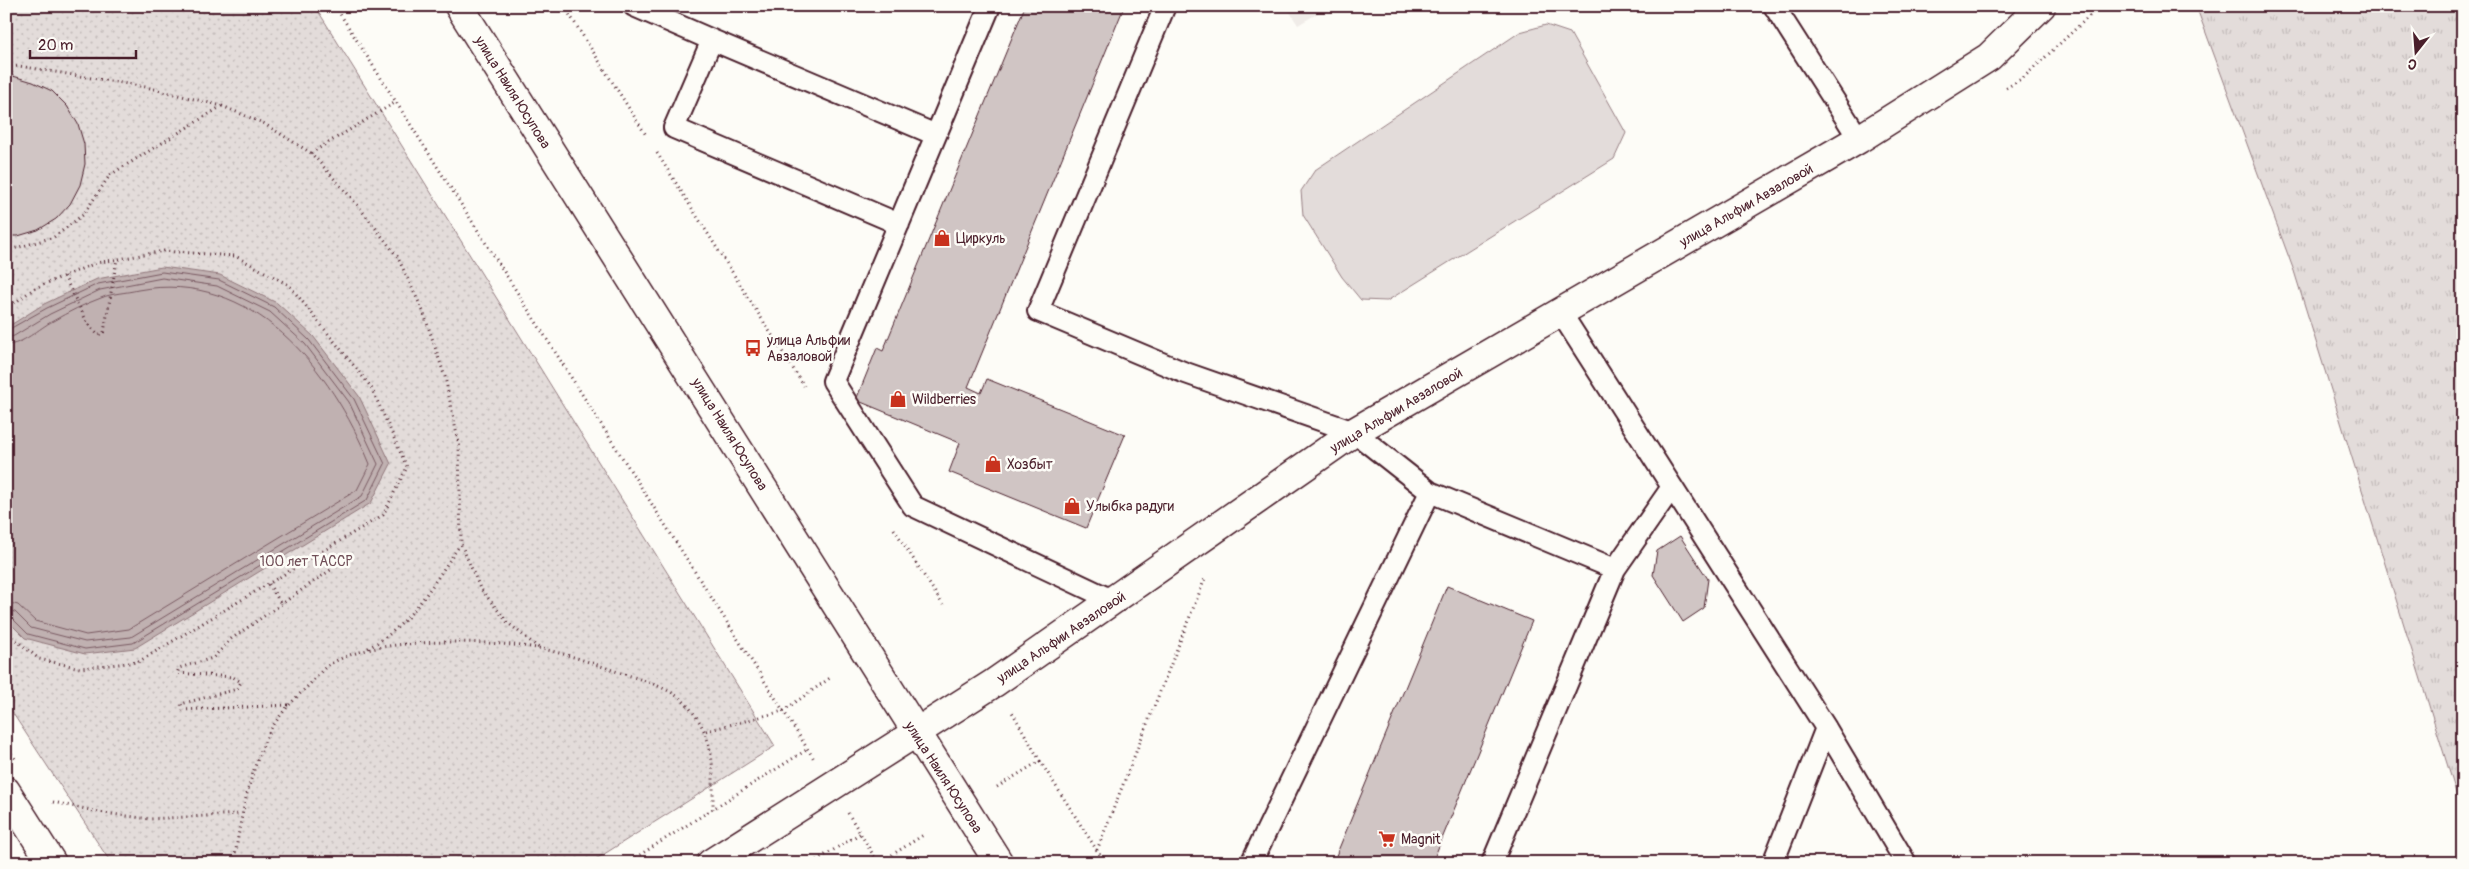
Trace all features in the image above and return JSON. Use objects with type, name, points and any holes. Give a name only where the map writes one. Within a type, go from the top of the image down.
[{"type":"street","name":"улица Наиля Юсупова","points":[[459,6],[868,653],[915,733],[999,863]]},
{"type":"street","name":"улица Альфии Авзаловой","points":[[711,863],[994,683],[1354,432],[1859,139],[1989,57],[2041,6]]},
{"type":"street","points":[[6,791],[52,863]]},
{"type":"lane","points":[[634,6],[936,135]]},
{"type":"lane","points":[[990,6],[833,381],[913,506],[1114,601]]},
{"type":"lane","points":[[1165,6],[1038,312],[1183,372],[1354,432],[1430,492],[1615,569]]},
{"type":"lane","points":[[1774,6],[1859,139]]},
{"type":"lane","points":[[712,40],[674,128],[899,224]]},
{"type":"lane","points":[[1561,313],[1826,728],[1906,863]]},
{"type":"lane","points":[[1492,863],[1615,569],[1672,487]]},
{"type":"lane","points":[[1251,863],[1430,492]]},
{"type":"lane","points":[[1773,863],[1826,728]]},
{"type":"path","points":[[335,6],[818,765]]},
{"type":"path","points":[[564,6],[650,141]]},
{"type":"path","points":[[1997,93],[2023,78],[2100,6]]},
{"type":"path","points":[[6,67],[18,66],[146,87],[222,106],[263,123],[311,153],[356,202],[397,256],[423,311],[445,377],[459,445],[461,544],[480,588],[508,623],[539,648]]},
{"type":"path","points":[[311,153],[396,102]]},
{"type":"path","points":[[6,250],[54,237],[83,215],[110,175],[222,106]]},
{"type":"path","points":[[655,150],[810,394]]},
{"type":"path","points":[[6,309],[35,288],[96,263],[164,251],[234,256],[289,285],[371,387],[407,468],[383,516],[138,662],[80,668],[39,659],[6,632]]},
{"type":"path","points":[[64,276],[87,322],[98,335],[104,332],[108,318],[117,259]]},
{"type":"path","points":[[889,521],[943,605]]},
{"type":"path","points":[[6,531],[8,569],[6,579]]},
{"type":"path","points":[[234,863],[241,814],[266,738],[289,705],[327,666],[386,639],[415,612],[461,544]]},
{"type":"path","points":[[289,705],[183,710],[181,704],[237,689],[241,682],[233,677],[178,673],[179,668],[213,658],[231,639],[332,569]]},
{"type":"path","points":[[1096,850],[1208,570]]},
{"type":"path","points":[[269,584],[281,604]]},
{"type":"path","points":[[365,650],[408,644],[476,641],[539,648],[653,683],[684,702],[706,731],[712,761],[713,809]]},
{"type":"path","points":[[706,731],[783,711],[830,678]]},
{"type":"path","points":[[1008,704],[1040,761],[1105,863]]},
{"type":"path","points":[[627,863],[808,749]]},
{"type":"path","points":[[997,787],[1040,761]]},
{"type":"path","points":[[49,801],[104,813],[150,819],[241,814]]},
{"type":"path","points":[[845,808],[879,863],[925,834]]},
{"type":"path","points":[[812,863],[861,833]]},
{"type":"shaded area","points":[[1286,6],[1330,6],[1298,25]]},
{"type":"green space","name":"100 лет ТАССР","points":[[6,6],[315,6],[775,746],[590,863],[111,863],[6,703]]},
{"type":"green space","points":[[2196,6],[2463,6],[2463,815],[2294,271]]},
{"type":"green space","points":[[1546,25],[1570,33],[1626,133],[1614,159],[1387,301],[1361,300],[1342,277],[1303,215],[1301,191],[1315,170],[1520,32]]},
{"type":"water","points":[[162,267],[220,275],[277,303],[313,336],[359,396],[391,464],[371,503],[135,648],[85,654],[25,638],[6,619],[6,328],[44,304],[97,279]]},
{"type":"building","points":[[1025,6],[1124,7],[968,387],[981,393],[987,379],[1125,435],[1086,528],[949,472],[960,443],[856,400],[877,348],[883,351]]},
{"type":"building","points":[[13,76],[33,82],[52,91],[67,106],[78,124],[84,144],[85,164],[80,185],[70,204],[56,219],[38,230],[18,236],[6,236],[6,77]]},
{"type":"building","points":[[1680,536],[1708,579],[1704,608],[1683,622],[1653,575],[1657,551]]},
{"type":"building","points":[[1447,586],[1532,621],[1432,863],[1333,863]]},
{"type":"place","name":"Циркуль","points":[[942,238]]},
{"type":"place","name":"улица Альфии Авзаловой","points":[[753,348]]},
{"type":"place","name":"Wildberries","points":[[898,399]]},
{"type":"place","name":"Хозбыт","points":[[993,464]]},
{"type":"place","name":"Улыбка радуги","points":[[1072,506]]},
{"type":"place","name":"Magnit","points":[[1387,839]]}]
